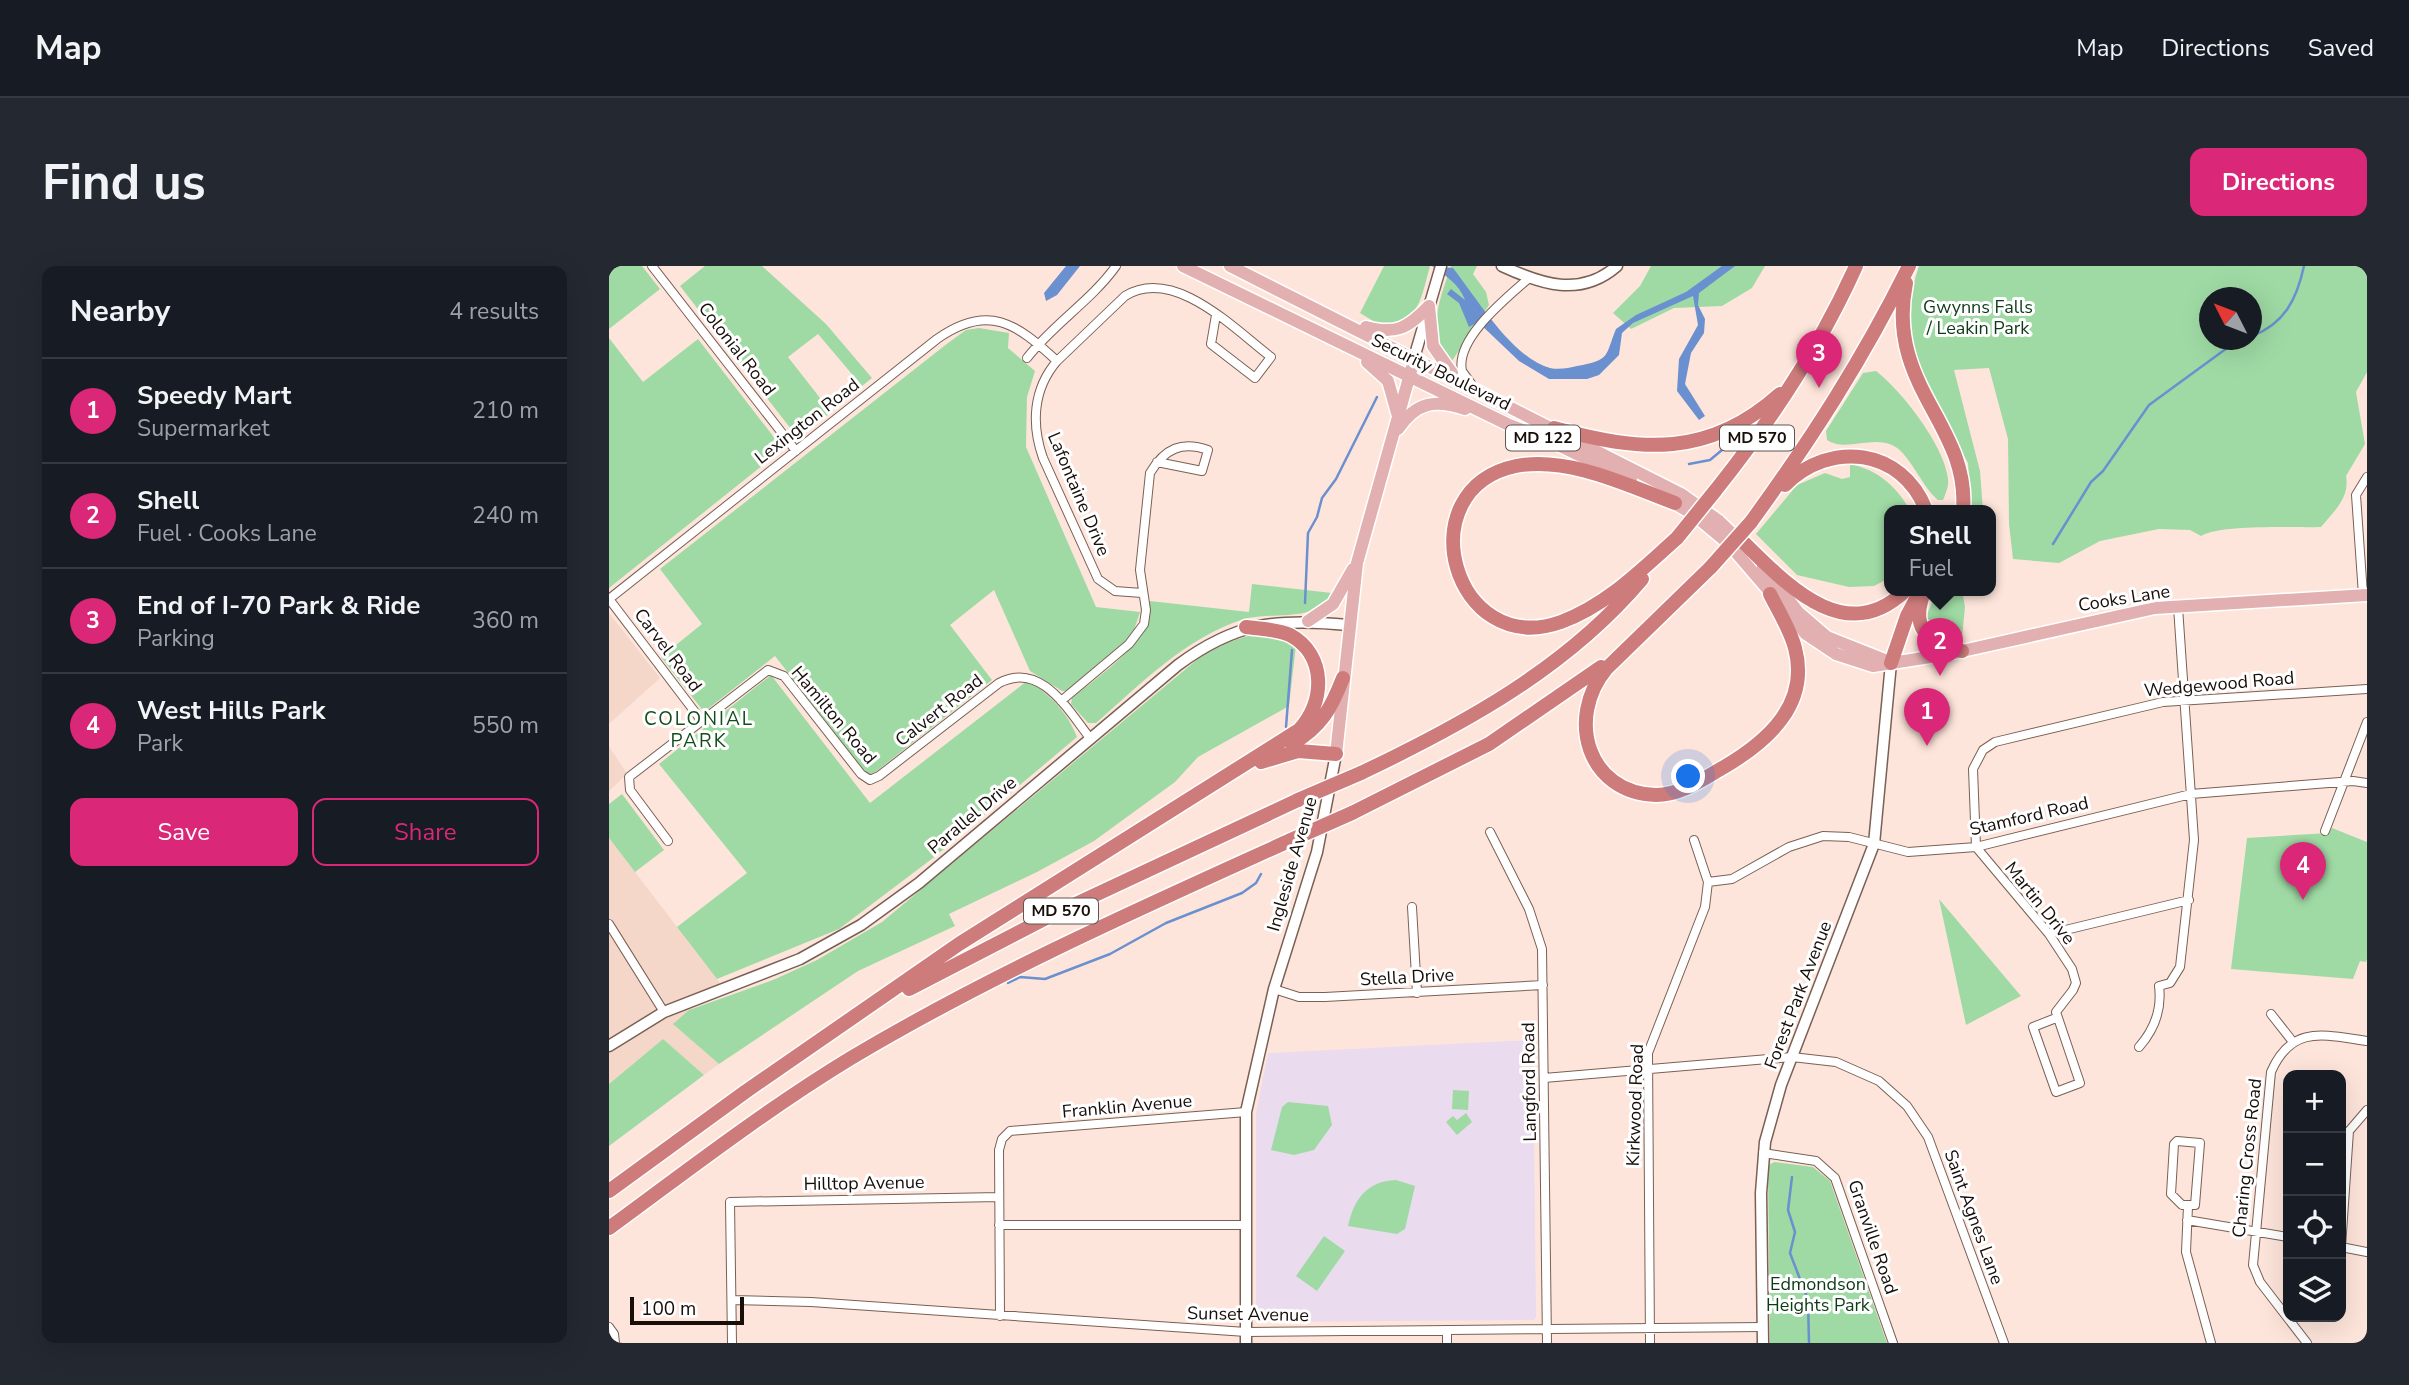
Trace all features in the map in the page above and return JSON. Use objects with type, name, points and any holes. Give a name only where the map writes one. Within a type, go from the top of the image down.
[{"type":"highway","name":"MD 570","points":[[609,1191],[745,1092],[830,1035],[947,968],[1048,917],[1360,773],[1469,718],[1583,640],[1633,590],[1752,445],[1828,324],[1856,266]]},
{"type":"highway","name":"MD 570","points":[[609,1228],[805,1087],[932,1011],[1062,943],[1352,813],[1489,744],[1557,700],[1634,643],[1711,568],[1751,522],[1836,400],[1869,346],[1910,266]]},
{"type":"highway","points":[[1910,266],[1902,305],[1904,347],[1912,371],[1957,460],[1963,486],[1963,505]]},
{"type":"highway","points":[[1554,428],[1625,445],[1667,446],[1691,443],[1744,422],[1794,382]]},
{"type":"highway","points":[[1751,522],[1793,477],[1816,463],[1843,455],[1871,457],[1897,470],[1916,489],[1924,505]]},
{"type":"highway","points":[[1675,503],[1583,472],[1543,465],[1513,467],[1489,477],[1469,495],[1455,523],[1452,555],[1461,583],[1477,605],[1503,621],[1531,627],[1559,622],[1594,606],[1628,582],[1677,538]]},
{"type":"highway","points":[[1738,537],[1790,586],[1828,610],[1866,611],[1891,602],[1898,596]]},
{"type":"highway","points":[[1634,643],[1593,685],[1584,713],[1586,738],[1601,767],[1624,786],[1645,794],[1678,792],[1756,746],[1778,726],[1790,707],[1796,685],[1797,659],[1791,636],[1770,594]]},
{"type":"highway","points":[[1891,663],[1907,616],[1921,596]]},
{"type":"highway","points":[[1923,596],[1918,615],[1924,632],[1938,644],[1962,650]]},
{"type":"highway","points":[[830,1035],[959,944],[1299,730],[1312,713],[1319,682],[1308,652],[1285,633],[1246,627]]},
{"type":"highway","points":[[1141,831],[1270,757],[1319,725],[1331,710],[1343,678]]},
{"type":"highway","points":[[1270,757],[1298,751],[1336,754]]},
{"type":"main road","name":"Security Boulevard","points":[[1183,266],[1675,503],[1693,514],[1729,544],[1790,619],[1822,646],[1873,666],[1891,663]]},
{"type":"main road","name":"Security Boulevard","points":[[1230,266],[1681,494],[1738,537],[1812,626],[1841,645],[1891,663]]},
{"type":"main road","points":[[1338,319],[1394,332],[1409,326],[1431,302]]},
{"type":"main road","points":[[1431,302],[1433,346],[1441,363],[1460,381]]},
{"type":"main road","points":[[1344,345],[1384,375],[1391,389],[1398,416]]},
{"type":"main road","name":"Ingleside Avenue","points":[[1336,754],[1348,625],[1357,563],[1415,358]]},
{"type":"main road","points":[[1390,442],[1406,416],[1428,403],[1454,405],[1507,424]]},
{"type":"main road","points":[[1308,621],[1333,604],[1357,563]]},
{"type":"main road","name":"Cooks Lane","points":[[1891,663],[1982,646],[2119,614],[2178,607],[2365,595]]},
{"type":"street","name":"Colonial Road","points":[[652,266],[796,451]]},
{"type":"street","points":[[1027,358],[1038,343],[1101,285],[1116,266]]},
{"type":"street","points":[[1415,358],[1441,266]]},
{"type":"street","points":[[1502,266],[1553,286],[1591,282],[1615,266]]},
{"type":"street","points":[[1475,388],[1461,367],[1463,353],[1489,315],[1529,278]]},
{"type":"street","name":"Lafontaine Drive","points":[[1142,593],[1115,591],[1098,579],[1037,442],[1035,410],[1043,382],[1057,361],[1136,289],[1163,285],[1177,290],[1216,315],[1271,357],[1255,377],[1211,344],[1216,315]]},
{"type":"street","name":"Lexington Road","points":[[609,598],[957,326],[967,321],[994,320],[1016,327],[1038,343]]},
{"type":"street","points":[[1038,343],[1057,361]]},
{"type":"street","points":[[1061,701],[1135,638],[1146,617],[1140,570],[1148,479],[1157,462],[1179,445],[1188,444],[1208,450],[1202,471],[1157,462]]},
{"type":"street","points":[[2364,480],[2356,495],[2365,595]]},
{"type":"street","name":"Carvel Road","points":[[609,598],[701,720]]},
{"type":"street","points":[[2139,1047],[2154,1025],[2160,1003],[2159,986],[2170,983],[2178,973],[2194,853],[2178,607]]},
{"type":"street","name":"Parallel Drive","points":[[609,1046],[664,1012],[800,959],[861,925],[919,883],[1200,649],[1246,627],[1308,621],[1348,625]]},
{"type":"street","name":"Forest Park Avenue","points":[[1763,1343],[1763,1153],[1773,1108],[1874,844],[1891,663]]},
{"type":"street","name":"Hamilton Road","points":[[701,720],[761,673],[774,670],[784,676],[861,774],[870,780]]},
{"type":"street","name":"Calvert Road","points":[[870,780],[1010,678],[1025,676],[1034,679],[1061,701],[1090,738]]},
{"type":"street","name":"Wedgewood Road","points":[[1976,847],[1973,776],[1979,756],[1995,743],[2150,704],[2367,689]]},
{"type":"street","points":[[668,841],[630,790],[628,781],[632,774],[701,720]]},
{"type":"street","points":[[2325,831],[2367,722]]},
{"type":"street","name":"Ingleside Avenue","points":[[1246,1338],[1246,1112],[1274,989],[1317,852],[1336,754]]},
{"type":"street","name":"Stamford Road","points":[[1708,882],[1732,878],[1812,839],[1836,835],[1908,852],[1976,847],[2191,793],[2344,782],[2367,783]]},
{"type":"street","name":"Langford Road","points":[[1490,832],[1535,924],[1542,949],[1547,1343]]},
{"type":"street","name":"Kirkwood Road","points":[[1650,1343],[1650,1043],[1701,918],[1708,882],[1694,840]]},
{"type":"street","name":"Martin Drive","points":[[1976,847],[2049,934],[2072,969],[2075,983],[2057,1008],[2056,1018]]},
{"type":"street","points":[[2049,934],[2189,900]]},
{"type":"street","points":[[1412,906],[1417,993]]},
{"type":"street","points":[[609,924],[664,1012]]},
{"type":"street","name":"Stella Drive","points":[[1274,989],[1308,998],[1543,985]]},
{"type":"street","points":[[2271,1014],[2293,1042],[2311,1035],[2367,1041]]},
{"type":"street","points":[[2056,1018],[2080,1083],[2056,1091],[2033,1027],[2056,1018]]},
{"type":"street","name":"Charing Cross Road","points":[[2293,1042],[2281,1053],[2271,1072],[2253,1258],[2256,1273],[2307,1343]]},
{"type":"street","name":"Saint Agnes Lane","points":[[1544,1078],[1792,1057],[1825,1059],[1855,1068],[1879,1081],[1907,1106],[1928,1137],[2004,1343]]},
{"type":"street","points":[[2345,1196],[2349,1131],[2367,1110]]},
{"type":"street","name":"Franklin Avenue","points":[[999,1197],[1000,1144],[1010,1131],[1246,1112]]},
{"type":"street","points":[[2177,1141],[2200,1143],[2195,1205],[2187,1206],[2182,1205],[2171,1194],[2174,1144],[2177,1141]]},
{"type":"street","name":"Granville Road","points":[[1763,1153],[1816,1161],[1835,1178],[1893,1343]]},
{"type":"street","points":[[999,1197],[1000,1316]]},
{"type":"street","name":"Hilltop Avenue","points":[[732,1300],[730,1202],[999,1197]]},
{"type":"street","points":[[2187,1206],[2186,1252],[2211,1343]]},
{"type":"street","points":[[2187,1220],[2283,1236]]},
{"type":"street","points":[[999,1226],[1245,1225]]},
{"type":"street","points":[[2346,1248],[2367,1252]]},
{"type":"street","points":[[732,1300],[732,1343]]},
{"type":"street","name":"Sunset Avenue","points":[[732,1300],[811,1302],[1246,1338],[1347,1331],[1763,1327]]},
{"type":"street","points":[[609,1327],[614,1334],[615,1343]]},
{"type":"street","points":[[1447,1330],[1447,1343]]},
{"type":"street","points":[[1347,1331],[1347,1343]]},
{"type":"shaded area","points":[[609,613],[660,678],[609,724]]},
{"type":"shaded area","points":[[609,746],[627,774],[609,791]]},
{"type":"shaded area","points":[[609,838],[720,983],[674,1024],[719,1064],[704,1075],[663,1039],[609,1084]]},
{"type":"shaded area","points":[[1533,1040],[1534,1320],[1256,1322],[1256,1113],[1268,1053]]},
{"type":"green space","points":[[609,266],[642,266],[660,289],[609,329]]},
{"type":"green space","points":[[705,266],[762,266],[826,324],[872,378],[862,386],[818,334],[788,357],[831,412],[798,438],[680,286]]},
{"type":"green space","points":[[1384,266],[1430,266],[1421,298],[1412,314],[1405,320],[1383,327],[1360,313]]},
{"type":"green space","points":[[1451,266],[1477,266],[1473,274],[1486,292],[1489,305],[1450,364],[1438,339],[1437,316]]},
{"type":"green space","points":[[1651,266],[1765,266],[1752,288],[1722,306],[1674,308],[1631,329],[1613,313],[1640,286]]},
{"type":"green space","name":"Gwynns Falls / Leakin Park","points":[[1919,266],[2367,266],[2367,372],[2356,392],[2365,444],[2346,476],[2343,498],[2321,527],[2241,528],[2201,536],[2190,530],[2159,529],[2100,541],[2059,563],[2013,559],[2009,524],[2008,439],[1989,368],[1954,370],[1980,471],[1983,505],[1971,505],[1968,463],[1913,357],[1909,318]]},
{"type":"green space","points":[[979,328],[1009,333],[1008,348],[1035,371],[1027,397],[1026,447],[1096,607],[1140,612],[1134,630],[1126,640],[1066,691],[1062,691],[1030,671],[994,590],[950,625],[992,680],[869,777],[775,656],[704,712],[661,657],[702,624],[660,569],[948,343],[966,330]]},
{"type":"green space","points":[[609,338],[643,382],[698,339],[783,449],[609,588]]},
{"type":"green space","points":[[1876,371],[1909,405],[1939,451],[1948,479],[1943,500],[1938,500],[1932,494],[1904,455],[1892,445],[1876,442],[1842,445],[1827,440],[1826,431],[1863,373]]},
{"type":"green space","points":[[1850,464],[1869,470],[1885,480],[1907,505],[1884,505],[1884,581],[1874,586],[1849,587],[1797,575],[1756,534],[1797,485],[1825,473],[1842,479],[1850,477]]},
{"type":"green space","points":[[1252,584],[1332,593],[1325,603],[1304,613],[1244,619],[1202,638],[1165,663],[1096,723],[1088,723],[1071,704],[1072,698],[1123,656],[1133,644],[1148,617],[1150,601],[1249,612]]},
{"type":"green space","points":[[1935,596],[1963,596],[1965,607],[1962,637],[1947,637],[1926,617]]},
{"type":"green space","points":[[1265,633],[1296,645],[1289,706],[1198,757],[1175,782],[1094,841],[949,914],[955,926],[858,971],[719,1064],[673,1024],[689,1010],[773,980],[817,960],[882,922],[1199,658],[1231,642]]},
{"type":"green space","points":[[771,675],[870,803],[1027,681],[1057,704],[1077,737],[933,858],[839,929],[717,979],[677,927],[747,873],[659,764]]},
{"type":"green space","points":[[622,794],[664,850],[635,872],[609,838],[609,804]]},
{"type":"green space","points":[[2332,828],[2367,842],[2366,962],[2360,961],[2353,979],[2231,969],[2247,838],[2329,833]]},
{"type":"green space","points":[[1939,899],[2021,996],[1966,1025]]},
{"type":"green space","points":[[663,1039],[704,1075],[609,1146],[609,1084]]},
{"type":"green space","points":[[1453,1090],[1469,1091],[1468,1110],[1452,1109]]},
{"type":"green space","points":[[1288,1102],[1328,1106],[1332,1125],[1314,1150],[1294,1155],[1271,1150],[1282,1107]]},
{"type":"green space","points":[[1466,1113],[1472,1122],[1457,1135],[1446,1122],[1453,1116],[1457,1120]]},
{"type":"green space","name":"Edmondson Heights Park","points":[[1775,1162],[1813,1167],[1830,1181],[1887,1343],[1770,1343],[1768,1170],[1770,1164]]},
{"type":"green space","points":[[1396,1180],[1415,1186],[1405,1229],[1397,1234],[1348,1226],[1363,1193],[1377,1184]]},
{"type":"green space","points":[[1324,1236],[1345,1251],[1317,1291],[1296,1276]]},
{"type":"water","points":[[1066,266],[1080,266],[1057,295],[1046,301],[1044,293]]},
{"type":"water","points":[[1432,266],[1453,268],[1509,340],[1536,362],[1557,369],[1601,359],[1608,351],[1616,329],[1636,315],[1686,292],[1722,266],[1735,266],[1699,293],[1698,305],[1705,319],[1704,333],[1691,353],[1685,384],[1705,416],[1699,420],[1677,391],[1679,359],[1698,325],[1693,296],[1633,323],[1622,333],[1619,355],[1599,375],[1587,379],[1549,379],[1519,361],[1478,322],[1469,327],[1459,303],[1447,294],[1451,289],[1465,300],[1459,289]]},
{"type":"waterway","points":[[2262,331],[2288,309],[2298,289],[2304,266]]},
{"type":"waterway","points":[[2053,544],[2091,482],[2103,471],[2149,405],[2224,350]]},
{"type":"waterway","points":[[1305,603],[1308,533],[1317,517],[1322,498],[1336,479],[1377,397]]},
{"type":"waterway","points":[[1689,464],[1710,460],[1746,430]]},
{"type":"waterway","points":[[1286,727],[1292,650]]},
{"type":"waterway","points":[[1008,983],[1020,977],[1045,979],[1110,954],[1166,923],[1242,893],[1256,883],[1261,874]]},
{"type":"waterway","points":[[1792,1177],[1788,1210],[1795,1232],[1790,1253],[1808,1300],[1809,1343]]},
{"type":"place","name":"End of I-70 Park & Ride","points":[[1819,388]]},
{"type":"place","name":"Shell","points":[[1940,676]]},
{"type":"place","name":"Speedy Mart","points":[[1927,746]]},
{"type":"place","name":"West Hills Park","points":[[2303,900]]},
{"type":"district","name":"COLONIAL PARK","points":[[699,730]]}]
